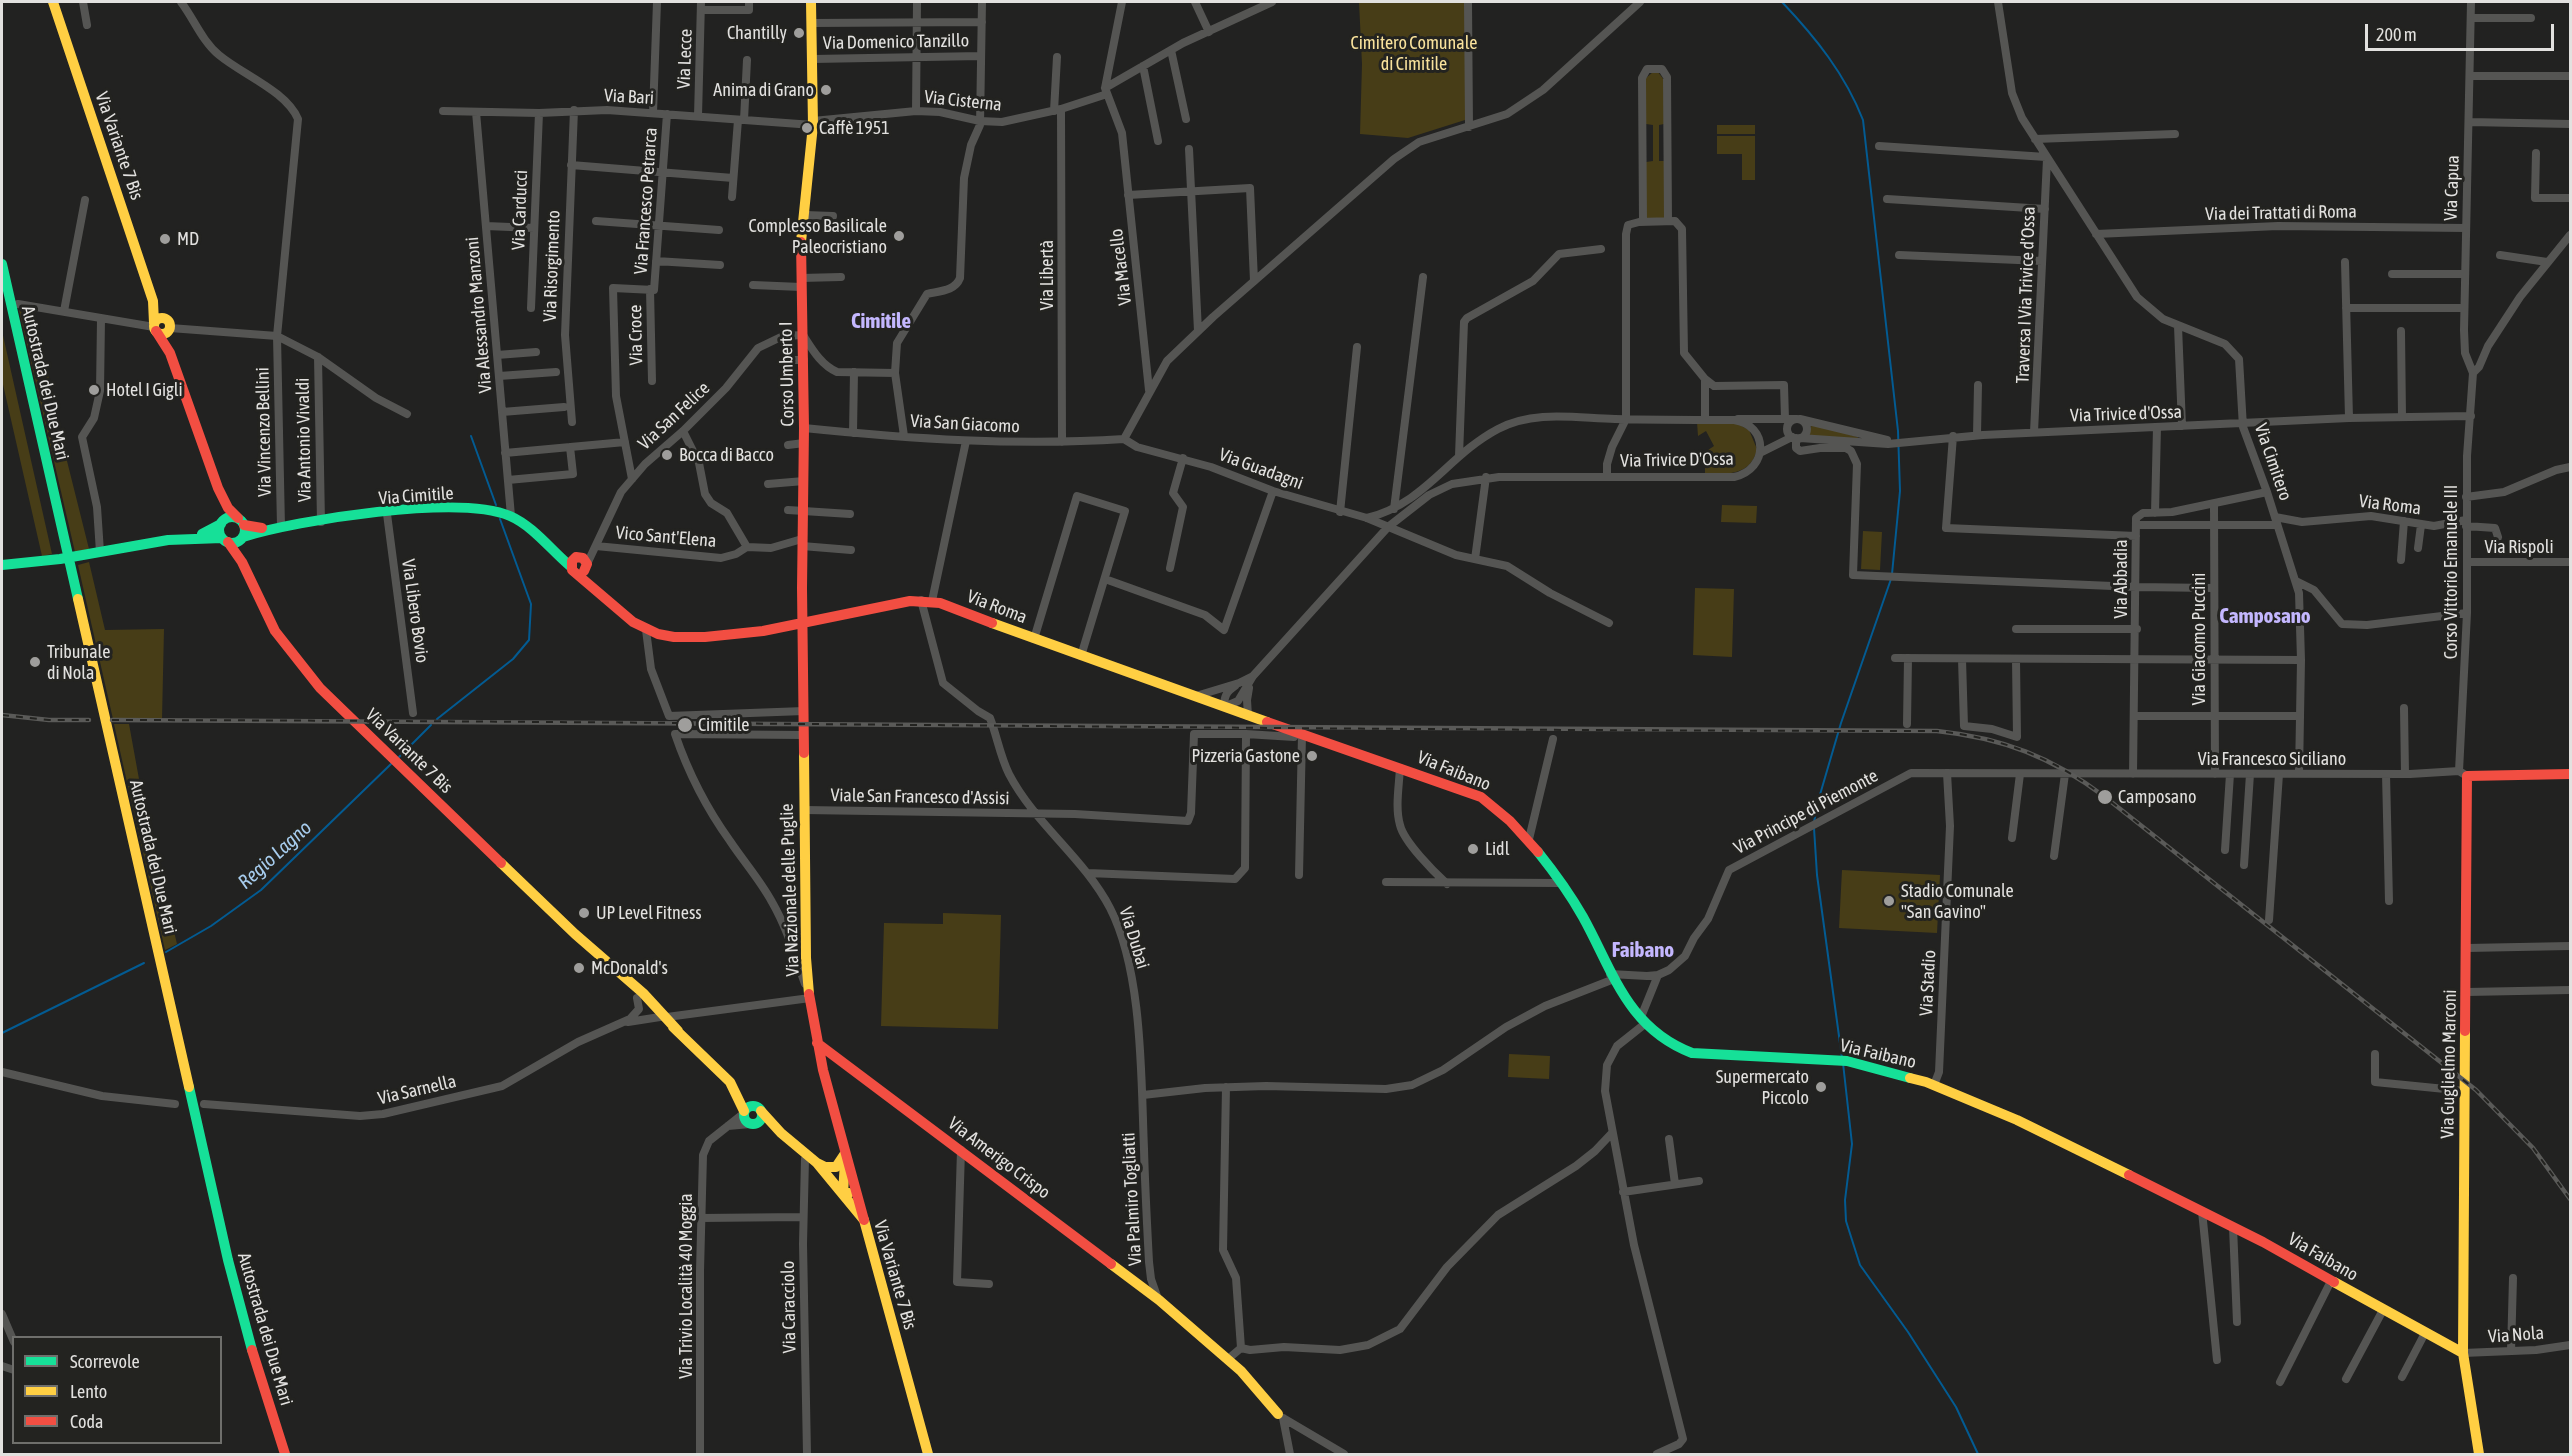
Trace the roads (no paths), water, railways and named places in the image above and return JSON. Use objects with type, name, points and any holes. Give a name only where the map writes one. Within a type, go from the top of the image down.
[{"type":"main road","name":"Via Variante 7 Bis","points":[[52,2],[153,301],[168,325]]},
{"type":"main road","points":[[811,2],[813,123]]},
{"type":"main road","name":"Corso Umberto I","points":[[804,623],[802,542],[804,360],[801,282],[813,123]]},
{"type":"main road","name":"Autostrada dei Due Mari","points":[[2,264],[59,538]]},
{"type":"main road","name":"Via Variante 7 Bis","points":[[153,301],[155,327]]},
{"type":"main road","name":"Autostrada dei Due Mari","points":[[2,302],[70,582],[228,1260],[257,1370],[285,1455]]},
{"type":"main road","points":[[155,327],[162,334],[168,325]]},
{"type":"main road","points":[[168,325],[170,352]]},
{"type":"main road","points":[[155,327],[170,352],[218,488],[228,508],[241,521],[243,537],[234,543],[190,537]]},
{"type":"main road","points":[[218,488],[222,523],[220,531],[225,540]]},
{"type":"main road","name":"Via Cimitile","points":[[243,537],[280,527],[435,508],[494,511],[511,516],[553,552],[579,565],[590,584],[646,630]]},
{"type":"main road","points":[[2,565],[45,562],[140,543],[190,537],[212,531],[230,517],[241,521]]},
{"type":"main road","name":"Via Cimitile","points":[[241,521],[268,529]]},
{"type":"main road","name":"Via Variante 7 Bis","points":[[243,537],[242,550],[248,572],[275,631],[320,688],[575,934],[631,984],[735,1089],[817,1163],[864,1220],[928,1455]]},
{"type":"main road","name":"Via Variante 7 Bis","points":[[225,540],[248,572]]},
{"type":"main road","name":"Autostrada dei Due Mari","points":[[70,582],[219,1262],[242,1350],[276,1455]]},
{"type":"main road","points":[[646,630],[674,637],[705,637],[763,631],[926,601]]},
{"type":"main road","name":"Via Roma","points":[[926,601],[1323,741]]},
{"type":"main road","name":"Via Nazionale delle Puglie","points":[[804,623],[806,958],[810,998],[817,1043],[864,1220]]},
{"type":"main road","name":"Via Faibano","points":[[1323,741],[1482,797],[1501,810],[1528,839],[1580,912],[1612,977],[1644,1020],[1669,1044],[1692,1053],[1843,1061],[1935,1086],[2017,1120],[2202,1211],[2463,1353]]},
{"type":"main road","points":[[2464,773],[2571,774]]},
{"type":"main road","name":"Via Guglielmo Marconi","points":[[2464,773],[2468,992],[2463,1353],[2479,1455]]},
{"type":"main road","name":"Via Variante 7 Bis","points":[[575,934],[583,946],[637,998],[646,1012],[663,1017]]},
{"type":"main road","name":"Via Variante 7 Bis","points":[[631,984],[646,1012]]},
{"type":"main road","name":"Via Amerigo Crispo","points":[[817,1043],[1159,1300],[1228,1359],[1280,1416]]},
{"type":"main road","name":"Via Variante 7 Bis","points":[[735,1089],[748,1118],[782,1133]]},
{"type":"main road","points":[[751,1106],[759,1109],[761,1120],[748,1118],[751,1106]]},
{"type":"main road","points":[[817,1163],[830,1168],[836,1167],[845,1152]]},
{"type":"main road","name":"Via Nazionale delle Puglie","points":[[843,1194],[845,1152]]},
{"type":"main road","points":[[843,1194],[851,1192],[855,1185]]},
{"type":"street","points":[[83,2],[87,25]]},
{"type":"street","name":"Via Vincenzo Bellini","points":[[181,2],[203,37],[218,54],[287,101],[298,119],[277,336],[280,527]]},
{"type":"street","points":[[653,113],[657,2]]},
{"type":"street","points":[[701,6],[749,10],[749,2]]},
{"type":"street","points":[[916,111],[917,2]]},
{"type":"street","points":[[904,436],[896,373],[897,344],[927,294],[952,288],[959,281],[964,178],[967,160],[980,121],[982,2]]},
{"type":"street","points":[[1106,91],[1122,2]]},
{"type":"street","points":[[1195,2],[1209,32]]},
{"type":"street","name":"Via Cisterna","points":[[813,123],[916,111],[940,112],[980,121],[1002,122],[1058,110],[1106,91],[1171,50],[1272,2]]},
{"type":"street","points":[[1468,2],[1469,127]]},
{"type":"street","points":[[1124,439],[1167,361],[1254,280],[1394,159],[1419,142],[1508,114],[1543,90],[1640,2]]},
{"type":"street","name":"Via Cimitero","points":[[1998,2],[2012,93],[2022,118],[2137,297],[2148,309],[2178,326],[2225,344],[2236,353],[2240,364],[2243,423],[2296,580],[2301,609],[2299,774]]},
{"type":"street","name":"Via Capua","points":[[2471,2],[2464,308],[2465,353],[2473,373]]},
{"type":"street","name":"Via Lecce","points":[[698,116],[701,6]]},
{"type":"street","points":[[2471,18],[2531,18]]},
{"type":"street","points":[[812,23],[982,22]]},
{"type":"street","points":[[1171,50],[1185,119]]},
{"type":"street","name":"Via Domenico Tanzillo","points":[[813,59],[981,56]]},
{"type":"street","name":"Via Libertà","points":[[1057,57],[1062,442]]},
{"type":"street","points":[[732,197],[747,60]]},
{"type":"street","points":[[1143,66],[1158,141]]},
{"type":"street","points":[[1643,222],[1642,78],[1647,69],[1654,68],[1662,69],[1667,77],[1668,221]]},
{"type":"street","points":[[2470,76],[2571,76]]},
{"type":"street","name":"Via Macello","points":[[1106,91],[1122,133],[1149,390]]},
{"type":"street","name":"Via Risorgimento","points":[[572,422],[565,335],[574,110]]},
{"type":"street","name":"Via Bari","points":[[443,111],[539,113],[607,110],[813,123]]},
{"type":"street","name":"Via Alessandro Manzoni","points":[[476,112],[511,516]]},
{"type":"street","name":"Via Carducci","points":[[531,308],[539,113]]},
{"type":"street","name":"Via Francesco Petrarca","points":[[652,289],[667,114]]},
{"type":"street","points":[[2469,122],[2571,124]]},
{"type":"street","points":[[2035,140],[2175,134]]},
{"type":"street","points":[[1879,146],[2047,158]]},
{"type":"street","points":[[1189,149],[1198,331]]},
{"type":"street","points":[[2536,153],[2535,198],[2571,198]]},
{"type":"street","name":"Traversa I Via Trivice d'Ossa","points":[[2034,432],[2047,158]]},
{"type":"street","points":[[571,165],[733,178]]},
{"type":"street","points":[[1128,195],[1250,188],[1254,280]]},
{"type":"street","points":[[1887,199],[2045,209]]},
{"type":"street","points":[[64,311],[85,200]]},
{"type":"street","points":[[805,215],[833,216]]},
{"type":"street","points":[[597,221],[719,230]]},
{"type":"street","points":[[1607,476],[1607,464],[1612,447],[1626,419],[1626,234],[1628,225],[1675,221],[1682,229],[1684,353],[1705,379],[1714,386],[1784,385],[1785,418]]},
{"type":"street","points":[[486,226],[534,228]]},
{"type":"street","name":"Via dei Trattati di Roma","points":[[2096,234],[2278,226],[2466,228]]},
{"type":"street","points":[[2473,373],[2479,368],[2488,346],[2520,297],[2571,235]]},
{"type":"street","points":[[1459,456],[1464,322],[1467,318],[1533,281],[1559,254],[1601,249]]},
{"type":"street","points":[[1899,255],[2042,261]]},
{"type":"street","points":[[2500,255],[2547,262]]},
{"type":"street","points":[[656,261],[720,265]]},
{"type":"street","points":[[2345,262],[2349,418]]},
{"type":"street","points":[[2392,274],[2465,274]]},
{"type":"street","points":[[1394,509],[1423,277]]},
{"type":"street","points":[[753,285],[841,278]]},
{"type":"street","points":[[632,478],[616,396],[613,288],[652,289]]},
{"type":"street","name":"Via Croce","points":[[652,289],[652,381]]},
{"type":"street","points":[[18,304],[155,327]]},
{"type":"street","points":[[2346,308],[2464,308]]},
{"type":"street","points":[[100,552],[97,507],[82,437],[94,418],[100,391],[101,319]]},
{"type":"street","points":[[168,325],[277,336],[318,357],[375,398],[407,414]]},
{"type":"street","points":[[2178,326],[2182,426]]},
{"type":"street","points":[[2402,331],[2402,417]]},
{"type":"street","points":[[803,335],[822,362],[837,372],[896,373]]},
{"type":"street","name":"Via San Felice","points":[[579,565],[595,548],[621,492],[645,464],[683,431],[726,388],[758,348],[783,336],[803,335]]},
{"type":"street","points":[[1340,512],[1357,347]]},
{"type":"street","points":[[497,355],[536,352]]},
{"type":"street","name":"Via Antonio Vivaldi","points":[[318,357],[321,522]]},
{"type":"street","points":[[787,371],[791,360],[804,360]]},
{"type":"street","points":[[499,376],[556,372]]},
{"type":"street","points":[[853,432],[854,372]]},
{"type":"street","name":"Corso Vittorio Emanuele III","points":[[2464,773],[2467,613],[2466,497],[2473,373]]},
{"type":"street","points":[[1705,379],[1705,420]]},
{"type":"street","points":[[1977,435],[1978,385]]},
{"type":"street","points":[[502,412],[564,407]]},
{"type":"street","points":[[1367,518],[1394,509],[1432,484],[1459,456],[1499,428],[1540,416],[1705,420],[1785,418],[1798,419],[1887,442]]},
{"type":"street","name":"Via Trivice d'Ossa","points":[[1887,442],[2034,432],[2349,418],[2471,416]]},
{"type":"street","points":[[1760,453],[1796,438],[1804,435],[1807,428],[1804,422],[1798,419],[1792,420],[1788,426],[1788,433],[1796,438],[1887,442]]},
{"type":"street","name":"Via Trivice D'Ossa","points":[[1224,707],[1238,701],[1252,680],[1388,527],[1429,495],[1468,479],[1486,477],[1734,477],[1753,467],[1760,453],[1759,441],[1754,431],[1743,422],[1734,420]]},
{"type":"street","points":[[2155,513],[2157,427]]},
{"type":"street","name":"Via San Giacomo","points":[[804,428],[966,441],[1062,442],[1124,439]]},
{"type":"street","points":[[683,431],[699,463],[705,494],[711,503],[727,513],[747,547]]},
{"type":"street","points":[[1953,436],[1946,528],[2136,536]]},
{"type":"street","points":[[1796,438],[1796,448],[1800,451],[1846,448],[1855,457],[1853,575],[2213,588]]},
{"type":"street","name":"Via Guadagni","points":[[1124,439],[1137,447],[1183,458],[1340,512],[1367,518],[1456,555],[1507,566],[1609,623]]},
{"type":"street","points":[[926,601],[966,441]]},
{"type":"street","points":[[505,453],[624,442]]},
{"type":"street","points":[[788,446],[804,443]]},
{"type":"street","points":[[508,480],[573,474],[570,447]]},
{"type":"street","points":[[1170,568],[1183,507],[1173,493],[1183,458]]},
{"type":"street","points":[[2466,497],[2505,492],[2571,466]]},
{"type":"street","points":[[1475,559],[1486,477]]},
{"type":"street","points":[[768,484],[804,481]]},
{"type":"street","points":[[1105,579],[1205,615],[1224,630],[1273,490]]},
{"type":"street","name":"Via Abbadia","points":[[2133,774],[2136,521],[2143,513],[2214,504],[2267,492]]},
{"type":"street","points":[[1034,639],[1077,496],[1125,511],[1081,656]]},
{"type":"street","name":"Via Giacomo Puccini","points":[[2214,504],[2215,774]]},
{"type":"street","points":[[788,510],[850,514]]},
{"type":"street","name":"Via Libero Bovio","points":[[387,514],[413,712]]},
{"type":"street","name":"Via Roma","points":[[2275,517],[2302,522],[2360,516],[2421,525],[2440,526],[2466,523],[2494,528],[2498,537]]},
{"type":"street","points":[[2136,521],[2277,525]]},
{"type":"street","points":[[2401,560],[2404,521]]},
{"type":"street","points":[[2418,548],[2421,525]]},
{"type":"street","points":[[802,542],[851,550]]},
{"type":"street","name":"Vico Sant'Elena","points":[[595,548],[721,558],[747,547],[771,548],[802,542]]},
{"type":"street","name":"Via Rispoli","points":[[2467,562],[2521,561],[2549,564],[2555,561],[2571,562]]},
{"type":"street","points":[[2296,580],[2314,590],[2342,624],[2367,625],[2467,613]]},
{"type":"street","name":"Via Dubai","points":[[926,601],[943,683],[990,718],[1010,774],[1036,814],[1088,873],[1111,910],[1123,945],[1132,983],[1143,1095]]},
{"type":"street","points":[[2016,628],[2136,629]]},
{"type":"street","points":[[646,630],[651,669],[669,716],[804,711]]},
{"type":"street","points":[[1895,658],[2301,660]]},
{"type":"street","points":[[1907,724],[1908,658]]},
{"type":"street","points":[[1962,658],[1964,726],[1992,729],[2017,737],[2016,659]]},
{"type":"street","points":[[1248,716],[1247,700],[1252,680]]},
{"type":"street","name":"Via Trivice D'Ossa","points":[[1195,696],[1252,680]]},
{"type":"street","points":[[1224,707],[1224,698],[1228,691],[1239,683]]},
{"type":"street","points":[[2404,708],[2405,774]]},
{"type":"street","points":[[2135,716],[2300,716]]},
{"type":"street","points":[[663,1017],[810,998],[788,935],[772,902],[705,801],[685,763],[675,734],[804,735]]},
{"type":"street","name":"Viale San Francesco d'Assisi","points":[[804,810],[1036,814],[1188,821],[1191,813],[1194,734],[1246,734]]},
{"type":"street","points":[[1088,873],[1235,879],[1239,877],[1245,868],[1246,734],[1294,737],[1300,734],[1299,875]]},
{"type":"street","points":[[1528,839],[1553,739]]},
{"type":"street","points":[[1400,768],[1398,811],[1400,826],[1406,837],[1447,884]]},
{"type":"street","name":"Via Principe di Piemonte","points":[[1658,975],[1669,970],[1685,956],[1694,938],[1708,919],[1729,870],[1911,773],[2069,774]]},
{"type":"street","name":"Via Stadio","points":[[1935,1086],[1939,1072],[1950,826],[1947,773]]},
{"type":"street","name":"Via Francesco Siciliano","points":[[2069,774],[2464,773]]},
{"type":"street","points":[[2012,838],[2020,774]]},
{"type":"street","points":[[2054,855],[2069,774]]},
{"type":"street","points":[[2225,850],[2230,774]]},
{"type":"street","points":[[2244,865],[2250,774]]},
{"type":"street","points":[[2269,920],[2279,774]]},
{"type":"street","points":[[2386,774],[2389,901]]},
{"type":"street","points":[[1386,882],[1560,883]]},
{"type":"street","points":[[2467,948],[2571,946]]},
{"type":"street","points":[[1143,1095],[1226,1087],[1386,1089],[1412,1084],[1443,1070],[1506,1027],[1545,1006],[1612,977],[1658,975],[1644,1020],[1617,1046],[1607,1065],[1605,1091],[1634,1245],[1683,1439],[1679,1444],[1657,1455]]},
{"type":"street","points":[[2468,992],[2571,990]]},
{"type":"street","points":[[621,1024],[637,1012],[640,1006],[637,998]]},
{"type":"street","name":"Via Sarnella","points":[[204,1104],[360,1116],[382,1114],[502,1086],[578,1042],[646,1012]]},
{"type":"street","points":[[2375,1054],[2375,1082],[2465,1091]]},
{"type":"street","points":[[2,1072],[102,1096],[175,1104]]},
{"type":"street","points":[[1226,1087],[1223,1250],[1236,1278],[1241,1348]]},
{"type":"street","name":"Via Palmiro Togliatti","points":[[1143,1095],[1149,1262],[1154,1291],[1159,1300]]},
{"type":"street","name":"Via Trivio Località 40 Moggia","points":[[700,1455],[703,1155],[709,1141],[726,1126],[748,1118]]},
{"type":"street","points":[[1241,1348],[1250,1350],[1284,1347],[1340,1350],[1368,1345],[1400,1329],[1448,1267],[1498,1215],[1576,1166],[1595,1152],[1612,1133]]},
{"type":"street","points":[[1669,1139],[1675,1184]]},
{"type":"street","points":[[961,1149],[957,1282],[989,1284]]},
{"type":"street","name":"Via Caracciolo","points":[[805,1159],[803,1217],[807,1455]]},
{"type":"street","points":[[1623,1192],[1699,1180]]},
{"type":"street","points":[[2202,1211],[2217,1360]]},
{"type":"street","points":[[701,1218],[803,1217]]},
{"type":"street","points":[[2233,1227],[2237,1322]]},
{"type":"street","points":[[2511,1351],[2513,1278]]},
{"type":"street","points":[[2280,1382],[2331,1281]]},
{"type":"street","points":[[2346,1379],[2383,1310]]},
{"type":"street","points":[[2,1314],[12,1337]]},
{"type":"street","points":[[2402,1377],[2426,1333]]},
{"type":"street","name":"Via Nola","points":[[2463,1353],[2571,1346]]},
{"type":"street","points":[[1228,1359],[1241,1348]]},
{"type":"street","points":[[1280,1416],[1290,1455]]},
{"type":"street","points":[[1280,1416],[1344,1455]]},
{"type":"waterway","points":[[1782,2],[1828,57],[1848,87],[1863,120],[1898,431],[1900,491],[1892,574]]},
{"type":"waterway","points":[[471,436],[496,505]]},
{"type":"waterway","points":[[437,719],[513,659],[529,640],[531,604],[500,519]]},
{"type":"waterway","points":[[1814,822],[1841,723],[1891,579]]},
{"type":"waterway","points":[[399,757],[431,725]]},
{"type":"waterway","name":"Regio Lagno","points":[[166,952],[211,926],[261,890],[391,764]]},
{"type":"waterway","points":[[1814,828],[1817,875],[1842,1058]]},
{"type":"waterway","points":[[2,1033],[144,963]]},
{"type":"waterway","points":[[1843,1063],[1852,1144],[1845,1200],[1846,1221],[1860,1265],[1908,1332],[1956,1407],[1978,1454]]},
{"type":"railway","points":[[2,715],[49,720],[89,720]]},
{"type":"railway","points":[[112,720],[1937,731],[1961,734],[2005,744],[2046,760],[2105,797],[2476,1090],[2533,1148],[2570,1199]]},
{"type":"place","name":"Chantilly","points":[[799,33]]},
{"type":"place","name":"Anima di Grano","points":[[826,90]]},
{"type":"place","name":"Caffè 1951","points":[[807,128]]},
{"type":"place","name":"Complesso Basilicale Paleocristiano","points":[[899,236]]},
{"type":"place","name":"MD","points":[[165,239]]},
{"type":"place","name":"Hotel I Gigli","points":[[94,390]]},
{"type":"place","name":"Bocca di Bacco","points":[[667,455]]},
{"type":"place","name":"Tribunale di Nola","points":[[35,662]]},
{"type":"place","name":"Cimitile","points":[[685,725]]},
{"type":"place","name":"Pizzeria Gastone","points":[[1312,756]]},
{"type":"place","name":"Camposano","points":[[2105,797]]},
{"type":"place","name":"Lidl","points":[[1473,849]]},
{"type":"place","name":"Stadio Comunale \"San Gavino\"","points":[[1889,901]]},
{"type":"place","name":"UP Level Fitness","points":[[584,913]]},
{"type":"place","name":"McDonald's","points":[[579,968]]},
{"type":"place","name":"Supermercato Piccolo","points":[[1821,1087]]},
{"type":"district","name":"Cimitile","points":[[881,321]]},
{"type":"district","name":"Camposano","points":[[2265,616]]},
{"type":"district","name":"Faibano","points":[[1643,950]]},
{"type":"park label","name":"Cimitero Comunale di Cimitile","points":[[1414,53]]}]
